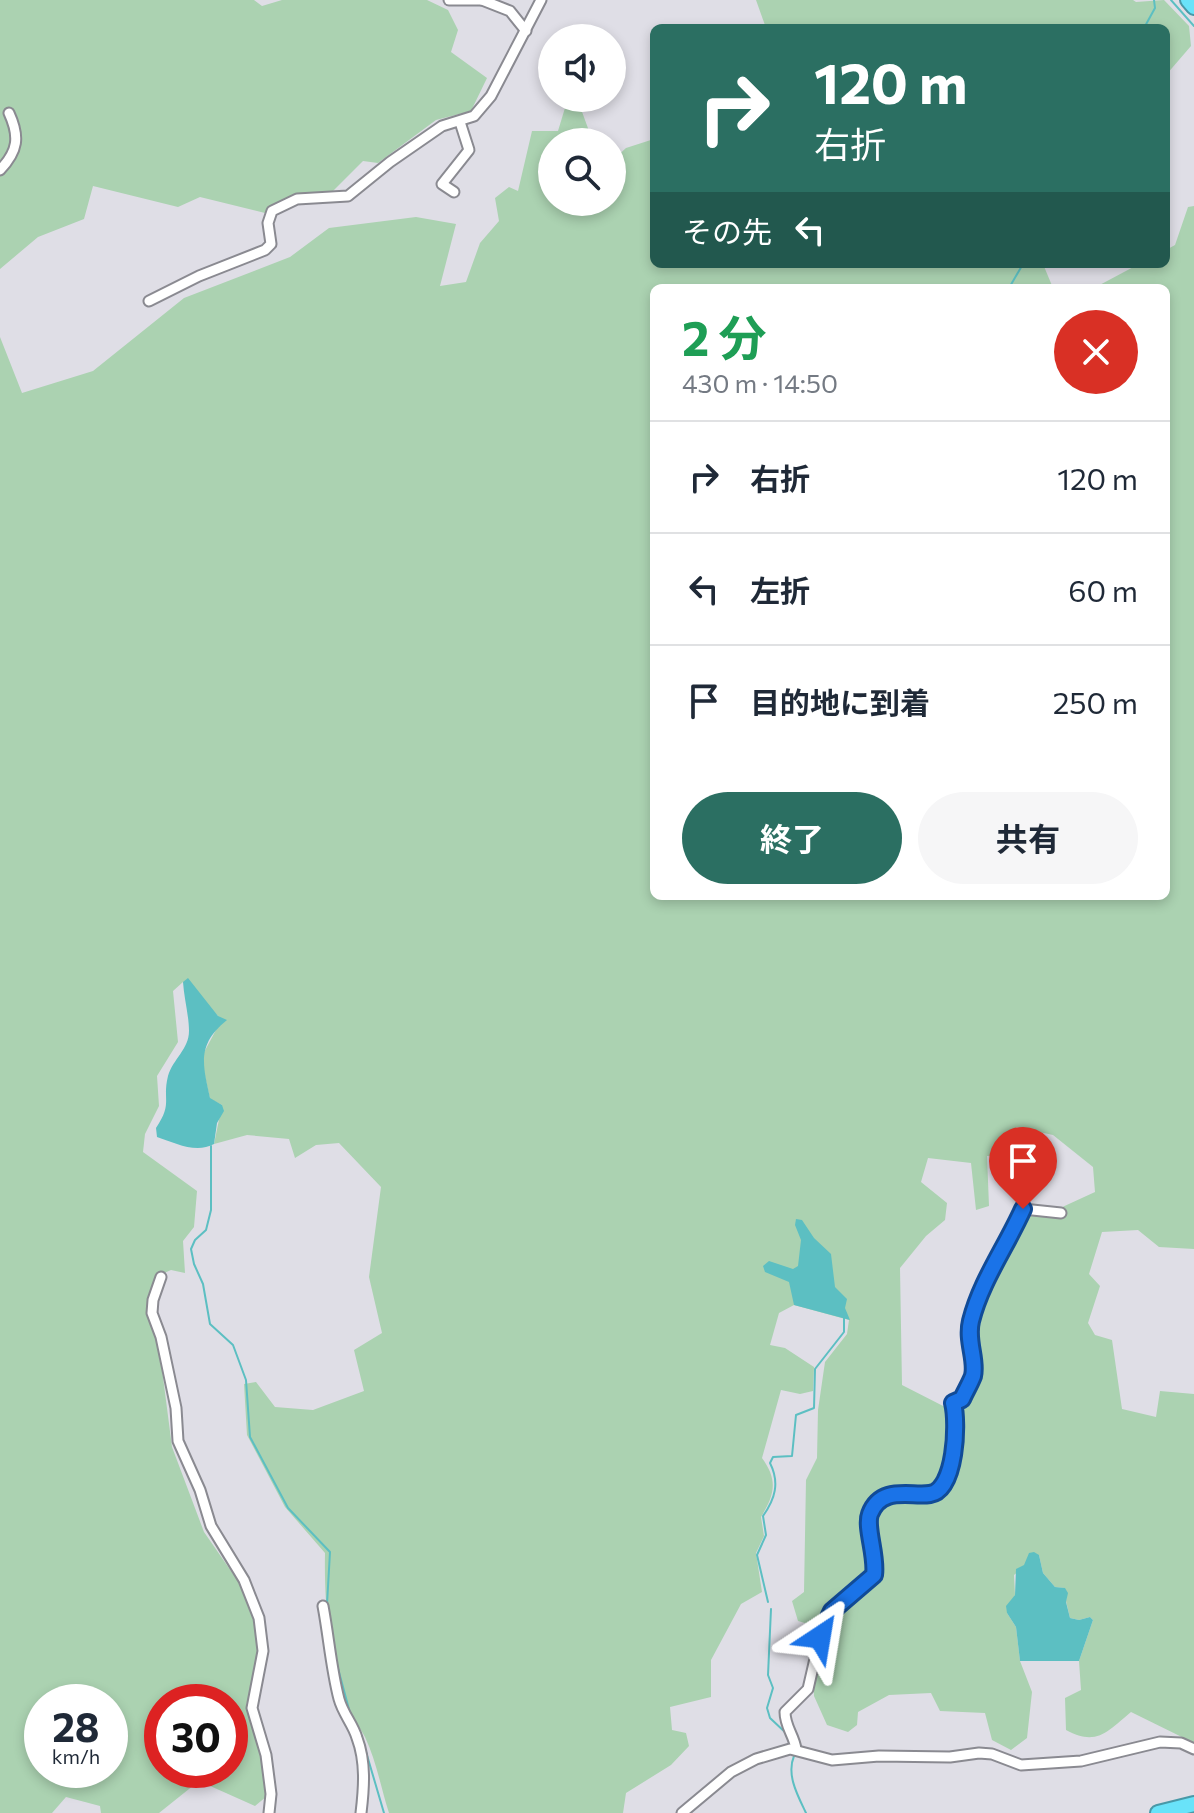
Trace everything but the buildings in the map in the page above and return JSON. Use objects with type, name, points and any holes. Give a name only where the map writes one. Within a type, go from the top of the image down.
[{"type":"highway","points":[[1190,0],[1194,7]]},
{"type":"highway","points":[[1158,1813],[1194,1804]]},
{"type":"street","points":[[449,0],[481,0],[510,11],[526,31]]},
{"type":"street","points":[[149,301],[199,276],[265,250],[271,244],[268,223],[272,211],[297,199],[348,196],[442,126],[460,122],[483,108],[541,0]]},
{"type":"street","points":[[0,170],[16,146],[16,129],[9,113]]},
{"type":"street","points":[[454,192],[442,184],[469,150],[460,122]]},
{"type":"street","points":[[796,1749],[785,1725],[785,1712],[808,1689],[820,1637],[832,1611],[874,1575],[876,1559],[868,1518],[871,1509],[899,1492],[931,1494],[941,1489],[953,1458],[957,1417],[953,1403],[962,1399],[973,1376],[969,1335],[986,1277],[1008,1243],[1023,1209],[1061,1213]]},
{"type":"street","points":[[161,1277],[152,1313],[161,1337],[176,1408],[178,1441],[200,1490],[211,1526],[244,1580],[259,1618],[263,1651],[252,1708],[266,1755],[271,1794],[269,1813]]},
{"type":"street","points":[[323,1606],[338,1698],[357,1737],[363,1766],[361,1813]]},
{"type":"street","points":[[682,1813],[731,1772],[756,1759],[796,1749],[832,1760],[879,1756],[950,1757],[979,1753],[992,1754],[1021,1765],[1081,1761],[1160,1742],[1181,1743],[1194,1749]]},
{"type":"green space","points":[[0,0],[254,0],[262,6],[282,0],[427,0],[448,10],[458,30],[451,52],[487,78],[471,111],[436,120],[378,163],[363,161],[328,196],[291,196],[265,213],[200,197],[178,207],[93,186],[84,219],[38,237],[0,269]]},
{"type":"green space","points":[[756,0],[1164,0],[1189,26],[1191,46],[1170,70],[1170,24],[765,24]]},
{"type":"green space","points":[[564,112],[582,112],[588,128],[559,128]]},
{"type":"green space","points":[[532,131],[538,131],[538,216],[626,216],[626,148],[650,140],[650,268],[1045,268],[1051,284],[650,284],[650,900],[1170,900],[1170,284],[1102,284],[1132,268],[1170,268],[1170,248],[1175,245],[1188,207],[1194,206],[1194,1249],[1159,1247],[1138,1230],[1102,1232],[1089,1274],[1100,1286],[1088,1323],[1095,1335],[1112,1340],[1122,1409],[1156,1417],[1160,1391],[1194,1394],[1194,1743],[1131,1712],[1108,1731],[1094,1737],[1066,1730],[1065,1698],[1081,1690],[1079,1661],[1093,1620],[1090,1617],[1079,1620],[1070,1618],[1067,1592],[1064,1588],[1055,1587],[1043,1573],[1039,1555],[1014,1575],[1015,1595],[1007,1613],[1016,1627],[1020,1661],[1032,1692],[1027,1738],[1011,1750],[992,1740],[985,1713],[940,1711],[931,1693],[889,1695],[858,1712],[857,1725],[848,1732],[827,1725],[814,1696],[812,1625],[798,1621],[792,1601],[804,1592],[806,1480],[817,1458],[818,1410],[825,1362],[847,1334],[849,1320],[794,1305],[779,1313],[770,1345],[785,1348],[814,1367],[813,1391],[800,1394],[781,1390],[762,1458],[771,1473],[773,1487],[761,1517],[764,1536],[756,1553],[762,1592],[741,1604],[711,1660],[711,1697],[670,1707],[672,1730],[686,1733],[689,1746],[671,1765],[626,1793],[623,1813],[389,1813],[369,1746],[347,1709],[335,1669],[325,1591],[325,1553],[285,1507],[247,1435],[244,1384],[256,1382],[275,1407],[313,1410],[364,1391],[354,1350],[382,1333],[369,1277],[381,1187],[339,1143],[316,1145],[295,1158],[289,1139],[247,1135],[214,1144],[222,1105],[210,1099],[201,1058],[217,1028],[218,1016],[183,982],[173,991],[178,1042],[157,1076],[159,1106],[145,1134],[143,1152],[197,1191],[194,1227],[183,1241],[185,1273],[171,1270],[155,1277],[148,1306],[160,1354],[172,1447],[204,1532],[240,1584],[255,1619],[259,1650],[255,1676],[248,1699],[248,1684],[144,1684],[144,1788],[190,1788],[159,1813],[101,1813],[100,1806],[66,1797],[52,1813],[0,1813],[0,337],[22,393],[93,371],[184,298],[290,257],[329,228],[416,217],[456,224],[440,286],[466,282],[480,243],[499,221],[495,198],[509,187],[518,191]],"holes":[[[1016,1127],[1053,1135],[1093,1167],[1095,1192],[1058,1209],[1030,1207],[989,1280],[972,1336],[980,1372],[966,1404],[949,1409],[902,1385],[900,1268],[926,1236],[945,1220],[947,1203],[921,1182],[928,1158],[971,1163],[976,1210],[989,1206],[987,1156],[1015,1157]]]},
{"type":"green space","points":[[248,1711],[259,1747],[267,1796],[255,1806],[215,1788],[248,1788]]},
{"type":"water","points":[[188,978],[218,1016],[227,1020],[210,1038],[204,1056],[210,1098],[222,1105],[224,1111],[217,1123],[214,1144],[200,1148],[157,1137],[156,1128],[166,1107],[168,1076],[188,1037],[183,982]]},
{"type":"water","points":[[796,1219],[802,1220],[814,1238],[831,1254],[835,1287],[847,1299],[845,1308],[850,1320],[794,1305],[789,1282],[765,1272],[763,1266],[769,1261],[793,1269],[798,1266],[801,1240]]},
{"type":"water","points":[[1029,1553],[1039,1555],[1043,1573],[1055,1587],[1065,1588],[1068,1593],[1066,1602],[1070,1618],[1079,1620],[1090,1617],[1093,1620],[1079,1661],[1020,1661],[1016,1627],[1006,1606],[1015,1595],[1016,1569],[1024,1565]]},
{"type":"waterway","points":[[1146,24],[1155,8],[1154,0]]},
{"type":"waterway","points":[[1171,0],[1194,26]]},
{"type":"waterway","points":[[1011,284],[1021,268]]},
{"type":"waterway","points":[[211,1146],[211,1210],[206,1230],[195,1240],[191,1249],[194,1264],[203,1284],[210,1324],[233,1345],[246,1380],[250,1437],[288,1508],[330,1552],[327,1604]]},
{"type":"waterway","points":[[768,1602],[757,1555],[766,1535],[763,1516],[775,1491],[775,1477],[770,1463],[773,1457],[792,1456],[796,1415],[814,1408],[815,1369],[844,1332],[844,1318]]},
{"type":"waterway","points":[[771,1609],[768,1675],[773,1688],[767,1708],[770,1718],[787,1734]]},
{"type":"waterway","points":[[328,1610],[335,1655]]},
{"type":"waterway","points":[[336,1661],[350,1713]]},
{"type":"waterway","points":[[364,1745],[384,1813]]},
{"type":"waterway","points":[[794,1756],[792,1778],[806,1813]]},
{"type":"route","points":[[820,1637],[832,1611],[874,1575],[876,1559],[868,1518],[871,1509],[899,1492],[931,1494],[941,1489],[953,1458],[957,1417],[953,1403],[962,1399],[973,1376],[969,1348],[971,1322],[986,1277],[1008,1243],[1023,1209]]}]
